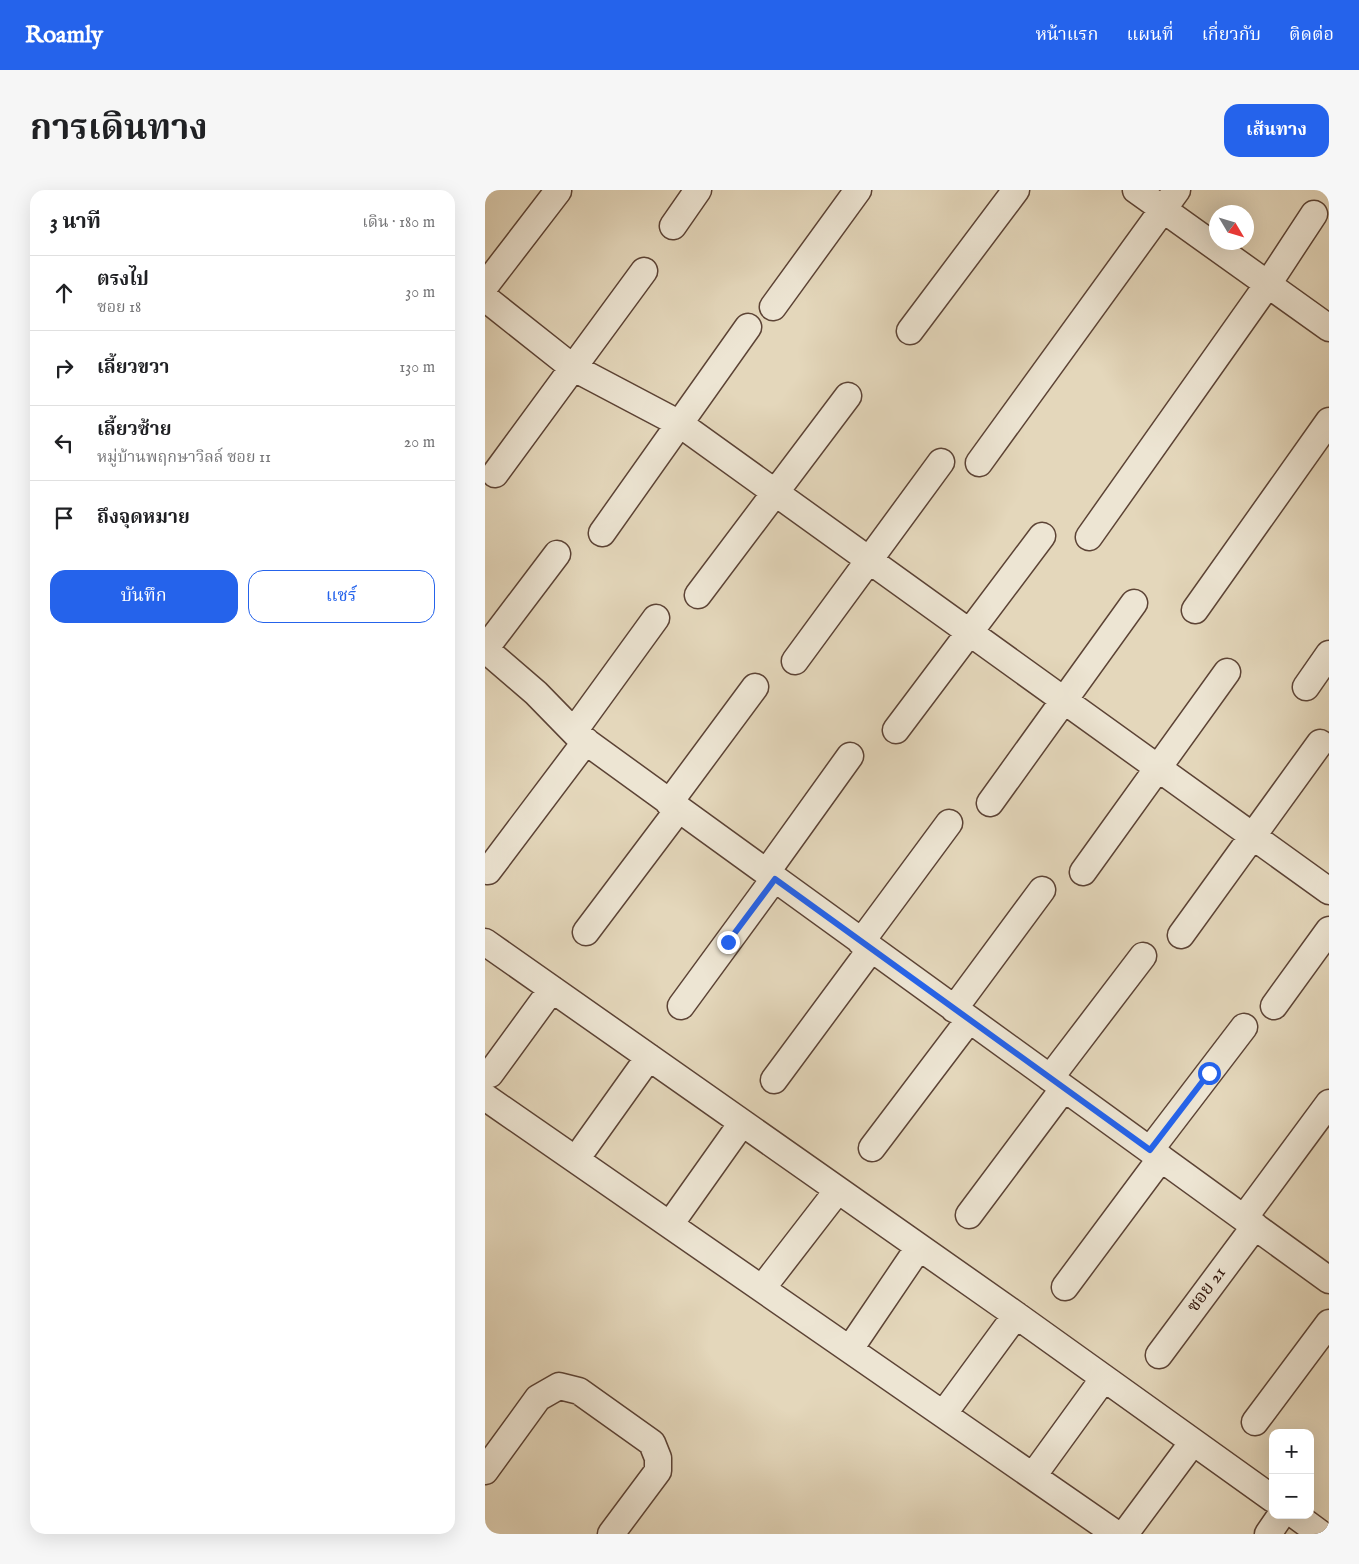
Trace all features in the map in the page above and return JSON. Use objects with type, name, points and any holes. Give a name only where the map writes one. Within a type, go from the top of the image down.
[{"type":"street","points":[[673,226],[698,190]]},
{"type":"street","points":[[773,307],[858,190]]},
{"type":"street","points":[[910,331],[1016,190]]},
{"type":"street","points":[[1136,190],[1170,199],[1268,284],[1329,328]]},
{"type":"street","points":[[485,286],[558,191]]},
{"type":"street","points":[[979,463],[1170,199]]},
{"type":"street","points":[[1089,537],[1268,284],[1314,214]]},
{"type":"street","points":[[495,474],[644,271]]},
{"type":"street","points":[[485,298],[572,367],[679,424],[1329,891]]},
{"type":"street","points":[[602,534],[748,327]]},
{"type":"street","points":[[698,595],[849,396]]},
{"type":"street","points":[[1195,610],[1329,421]]},
{"type":"street","points":[[795,661],[941,462]]},
{"type":"street","points":[[896,730],[1042,536]]},
{"type":"street","points":[[557,554],[488,657],[536,693],[580,736],[673,806],[1329,1280]]},
{"type":"street","points":[[990,803],[1134,603]]},
{"type":"street","points":[[487,871],[580,736],[656,618]]},
{"type":"street","points":[[1306,687],[1329,654]]},
{"type":"street","points":[[1083,872],[1227,672]]},
{"type":"street","points":[[586,932],[755,687]]},
{"type":"street","points":[[1181,935],[1320,743]]},
{"type":"street","points":[[681,1006],[850,756]]},
{"type":"street","points":[[774,1080],[949,823]]},
{"type":"street","points":[[872,1148],[1042,890]]},
{"type":"street","points":[[1274,1006],[1329,930]]},
{"type":"street","points":[[485,942],[1016,1315],[1269,1496]]},
{"type":"street","points":[[969,1215],[1143,956]]},
{"type":"street","points":[[552,989],[487,1086],[1121,1533],[1193,1442]]},
{"type":"street","points":[[1065,1287],[1244,1027]]},
{"type":"street","points":[[584,1148],[649,1057]]},
{"type":"street","name":"ซอย 21","points":[[1159,1355],[1329,1103]]},
{"type":"street","points":[[676,1216],[742,1123]]},
{"type":"street","points":[[770,1278],[838,1190]]},
{"type":"street","points":[[855,1340],[919,1247]]},
{"type":"street","points":[[950,1405],[1016,1315]]},
{"type":"street","points":[[1255,1422],[1329,1323]]},
{"type":"street","points":[[1039,1469],[1104,1378]]},
{"type":"street","points":[[485,1471],[538,1398],[559,1386],[579,1391],[652,1443],[659,1458],[658,1471],[611,1534]]},
{"type":"street","points":[[1268,1534],[1278,1519]]},
{"type":"street","points":[[1300,1519],[1321,1534]]},
{"type":"route","points":[[728,942],[775,879],[1150,1150],[1209,1073]]}]
